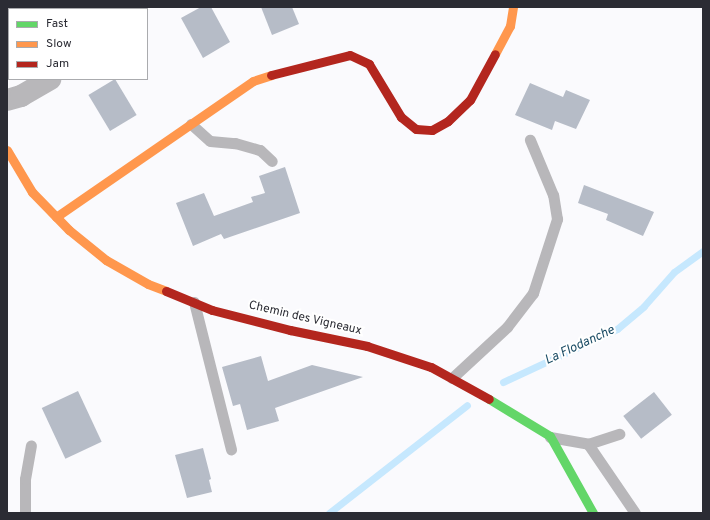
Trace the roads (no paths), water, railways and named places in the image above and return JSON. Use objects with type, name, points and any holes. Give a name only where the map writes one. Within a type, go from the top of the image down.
[{"type":"street","points":[[56,217],[253,81],[350,55],[370,64],[401,117],[416,129],[432,130],[448,121],[470,100],[510,26],[513,7]]},
{"type":"street","points":[[7,100],[21,96],[49,80]]},
{"type":"street","name":"Chemin des Vigneaux","points":[[7,150],[32,192],[56,217],[106,260],[148,284],[212,310],[290,330],[367,346],[432,367],[550,436]]},
{"type":"street","points":[[550,436],[593,513]]},
{"type":"lane","points":[[191,124],[210,141],[235,143],[260,150],[272,161]]},
{"type":"lane","points":[[452,378],[507,327],[533,293],[557,219],[552,195],[530,140]]},
{"type":"lane","points":[[194,302],[231,448]]},
{"type":"lane","points":[[550,436],[588,444],[619,434]]},
{"type":"lane","points":[[588,444],[635,513]]},
{"type":"lane","points":[[25,513],[25,479],[31,446]]},
{"type":"waterway","name":"La Flodanche","points":[[503,382],[617,329],[644,306],[674,272],[703,251]]},
{"type":"waterway","name":"La Flodanche","points":[[329,513],[467,405]]}]
